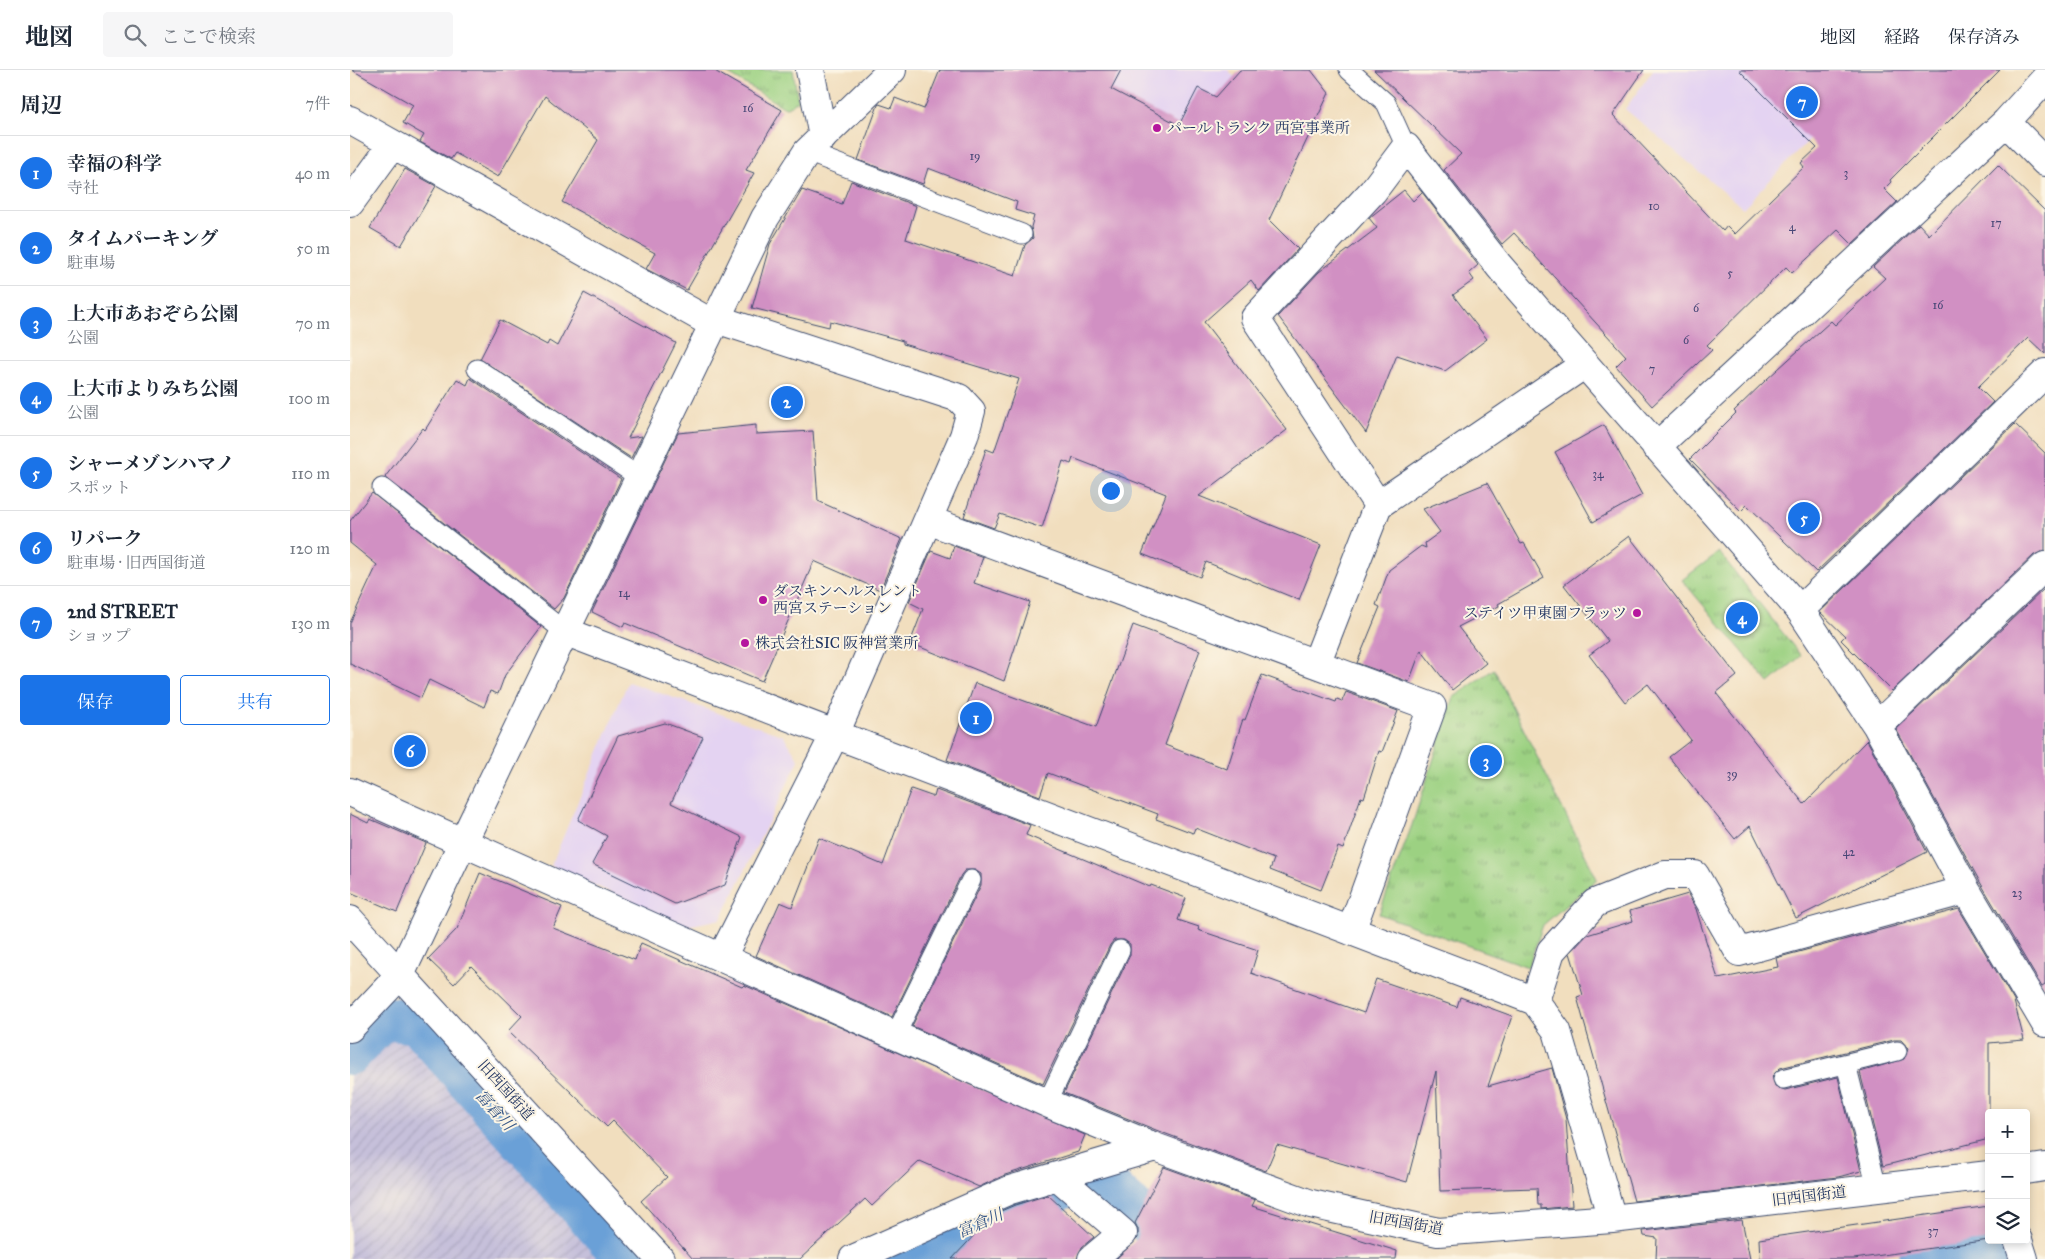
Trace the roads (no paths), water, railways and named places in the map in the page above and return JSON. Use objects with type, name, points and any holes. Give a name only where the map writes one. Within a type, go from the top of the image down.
[{"type":"street","points":[[810,70],[815,144]]},
{"type":"street","points":[[350,1028],[400,975],[564,631],[765,218],[815,144],[892,70]]},
{"type":"street","points":[[1656,447],[2006,122],[2045,79]]},
{"type":"street","points":[[350,120],[715,322],[959,398],[971,411],[964,436],[835,734],[722,957]]},
{"type":"street","points":[[2006,122],[2045,162]]},
{"type":"street","points":[[350,202],[393,144]]},
{"type":"street","points":[[1378,505],[1255,318],[1372,191],[1406,146],[1499,266],[1800,610],[1877,726],[1966,890],[2045,1023]]},
{"type":"street","points":[[1316,664],[1378,505],[1585,364]]},
{"type":"street","points":[[1800,610],[2045,373]]},
{"type":"street","points":[[928,520],[1432,707],[1351,931]]},
{"type":"street","points":[[1877,726],[2045,566]]},
{"type":"street","points":[[564,631],[1535,1001],[1557,1031],[1612,1219]]},
{"type":"street","name":"旧西国街道","points":[[350,792],[1047,1103],[1155,1147],[1311,1204],[1438,1232],[1612,1219],[1985,1174]]},
{"type":"street","points":[[1535,1001],[1551,951],[1595,903],[1664,875],[1695,875],[1739,952],[1966,890]]},
{"type":"street","name":"旧西国街道","points":[[350,920],[660,1259]]},
{"type":"street","points":[[853,1259],[1010,1190],[1155,1147]]},
{"type":"street","points":[[2030,1169],[2045,1167]]},
{"type":"street","points":[[1057,1176],[1123,1233],[1092,1259]]},
{"type":"street","points":[[2019,1244],[2024,1259]]},
{"type":"lane","points":[[1349,70],[1386,103],[1406,146]]},
{"type":"lane","points":[[815,144],[1022,234]]},
{"type":"lane","points":[[477,369],[639,477]]},
{"type":"lane","points":[[382,488],[564,631]]},
{"type":"lane","points":[[896,1034],[971,880]]},
{"type":"lane","points":[[1047,1103],[1120,950]]},
{"type":"lane","points":[[1783,1079],[1897,1051]]},
{"type":"lane","points":[[1846,1064],[1877,1188]]},
{"type":"waterway","name":"富倉川","points":[[350,1053],[383,1018],[417,1022],[627,1259]]},
{"type":"waterway","name":"富倉川","points":[[1097,1189],[1108,1187],[1166,1238],[1221,1259]]},
{"type":"waterway","name":"富倉川","points":[[899,1259],[1061,1188]]},
{"type":"waterway","name":"富倉川","points":[[1920,1259],[1998,1245]]},
{"type":"place","name":"2nd STREET","points":[[1802,102]]},
{"type":"place","name":"パールトランク 西宮事業所","points":[[1157,128]]},
{"type":"place","name":"タイムパーキング","points":[[787,402]]},
{"type":"place","name":"シャーメゾンハマノ","points":[[1804,518]]},
{"type":"place","name":"ダスキンヘルスレント 西宮ステーション","points":[[763,600]]},
{"type":"place","name":"ステイツ甲東園フラッツ","points":[[1637,613]]},
{"type":"place","name":"上大市よりみち公園","points":[[1742,618]]},
{"type":"place","name":"株式会社SIC 阪神営業所","points":[[745,643]]},
{"type":"place","name":"幸福の科学","points":[[976,718]]},
{"type":"place","name":"リパーク","points":[[410,751]]},
{"type":"place","name":"上大市あおぞら公園","points":[[1486,761]]}]
